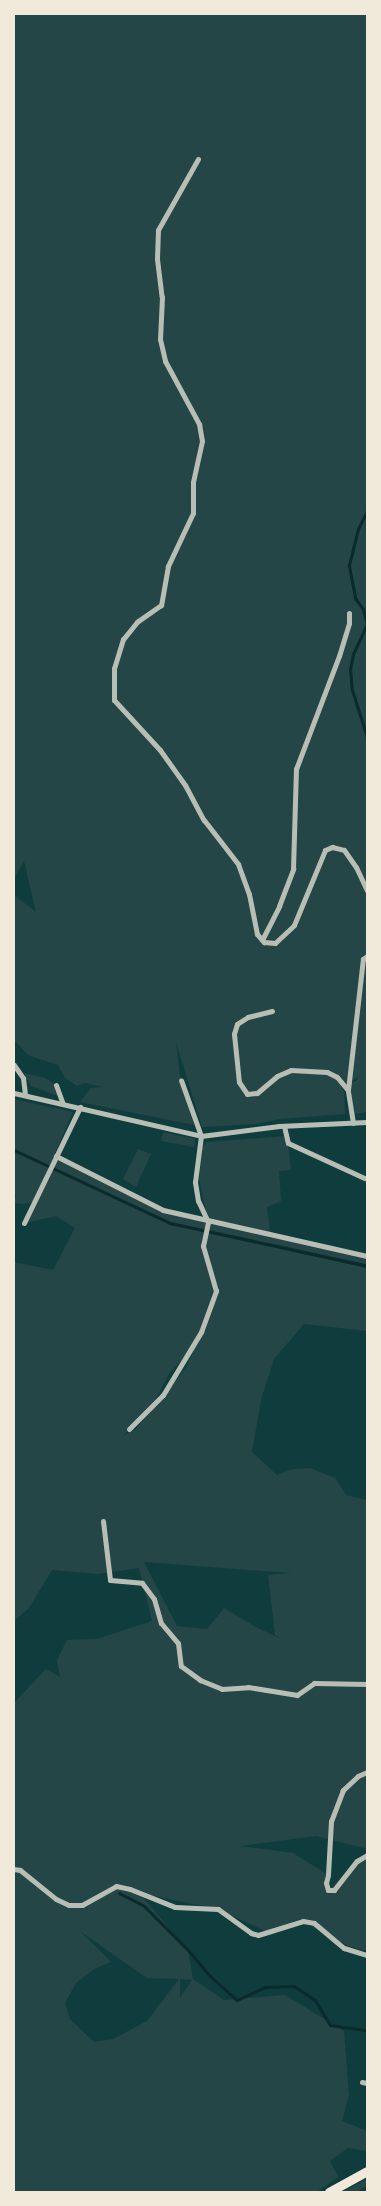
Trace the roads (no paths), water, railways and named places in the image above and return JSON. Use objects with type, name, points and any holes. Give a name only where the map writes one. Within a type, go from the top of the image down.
[{"type":"main road","points":[[329,2192],[367,2171]]},
{"type":"street","points":[[198,159],[158,230],[157,259],[162,297],[160,339],[165,361],[200,424],[202,441],[193,482],[193,513],[168,566],[161,605],[138,622],[123,639],[114,668],[114,700],[160,750],[185,785],[204,820],[238,864],[249,894],[257,934],[264,942],[275,943],[294,925],[325,850],[332,847],[344,850],[356,867],[367,891]]},
{"type":"street","points":[[262,940],[279,906],[293,869],[296,769],[339,656],[350,623],[349,613]]},
{"type":"street","points":[[353,1123],[348,1090],[363,959],[367,956]]},
{"type":"street","points":[[272,1011],[248,1017],[237,1024],[234,1034],[239,1082],[247,1094],[257,1093],[277,1076],[291,1070],[327,1072],[337,1077],[348,1090]]},
{"type":"street","points":[[14,1065],[23,1078],[26,1095]]},
{"type":"street","points":[[129,1430],[163,1395],[201,1332],[214,1303],[216,1291],[203,1246],[208,1224],[198,1201],[195,1182],[201,1136],[181,1080]]},
{"type":"street","points":[[56,1085],[64,1104]]},
{"type":"street","points":[[14,1093],[201,1136],[284,1126],[367,1122]]},
{"type":"street","points":[[24,1223],[80,1107]]},
{"type":"street","points":[[284,1126],[288,1143],[364,1178]]},
{"type":"street","points":[[56,1158],[163,1210],[208,1224],[367,1256]]},
{"type":"street","points":[[103,1521],[110,1580],[142,1583],[154,1598],[161,1623],[178,1643],[181,1666],[200,1680],[222,1689],[248,1687],[296,1694],[314,1683],[367,1684]]},
{"type":"street","points":[[367,1772],[358,1776],[343,1790],[332,1821],[326,1883],[328,1890],[334,1890],[356,1861],[367,1855]]},
{"type":"street","points":[[14,1869],[20,1870],[56,1899],[69,1905],[82,1906],[116,1886],[130,1889],[175,1907],[218,1908],[251,1933],[258,1934],[303,1922],[314,1923],[344,1948],[367,1955]]},
{"type":"waterway","points":[[367,511],[358,529],[349,566],[355,598],[363,609],[367,624],[353,654],[350,669],[352,690],[367,737]]},
{"type":"waterway","points":[[14,1150],[170,1223],[367,1266]]},
{"type":"waterway","points":[[119,1893],[144,1906],[188,1950],[210,1976],[237,2000],[265,1987],[294,1986],[315,2000],[330,2025],[367,2030]]}]
